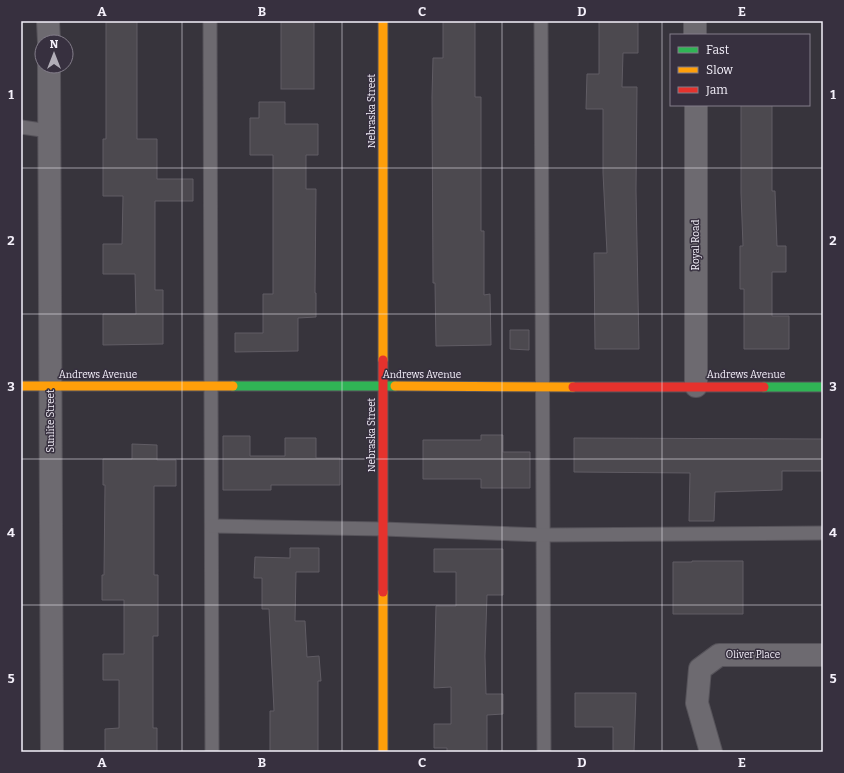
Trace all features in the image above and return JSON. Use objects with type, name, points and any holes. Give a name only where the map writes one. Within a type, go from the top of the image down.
[{"type":"street","points":[[48,21],[49,34]]},
{"type":"street","name":"Nebraska Street","points":[[383,21],[383,752]]},
{"type":"street","points":[[695,21],[695,34]]},
{"type":"street","name":"Sunlite Street","points":[[49,74],[52,752]]},
{"type":"street","name":"Royal Road","points":[[696,106],[696,386]]},
{"type":"street","name":"Andrews Avenue","points":[[21,386],[823,387]]},
{"type":"street","name":"Oliver Place","points":[[711,752],[697,703],[700,669],[719,655],[823,655]]},
{"type":"lane","points":[[210,21],[212,752]]},
{"type":"lane","points":[[541,21],[541,386],[544,535],[544,752]]},
{"type":"lane","points":[[21,128],[49,131]]},
{"type":"lane","points":[[212,526],[383,529],[544,535],[823,533]]},
{"type":"building","points":[[106,21],[137,21],[137,139],[157,139],[157,179],[193,179],[193,201],[155,201],[155,290],[163,290],[163,344],[103,345],[103,314],[136,314],[135,274],[103,274],[103,244],[122,244],[123,196],[103,196],[103,139],[106,139]]},
{"type":"building","points":[[281,21],[314,21],[314,89],[281,89]]},
{"type":"building","points":[[443,21],[475,21],[475,97],[481,97],[481,231],[484,231],[484,295],[490,294],[491,345],[436,346],[435,283],[433,283],[432,97],[433,58],[443,58]]},
{"type":"building","points":[[599,21],[638,21],[638,53],[623,53],[622,87],[637,87],[636,190],[639,349],[595,349],[594,253],[607,253],[603,173],[603,109],[586,109],[587,74],[599,74]]},
{"type":"building","points":[[259,102],[285,102],[285,124],[318,124],[318,155],[306,155],[306,189],[316,189],[316,317],[298,318],[298,351],[235,352],[235,333],[263,333],[263,294],[273,294],[273,155],[250,155],[250,118],[259,118]]},
{"type":"building","points":[[741,106],[772,106],[772,191],[775,191],[777,246],[786,246],[786,272],[772,272],[772,316],[789,316],[789,349],[744,349],[744,289],[740,289],[740,246],[743,246],[741,193]]},
{"type":"building","points":[[510,330],[529,330],[529,350],[510,349]]},
{"type":"building","points":[[481,435],[503,435],[503,452],[530,452],[530,488],[481,488],[481,479],[423,479],[423,440],[481,440]]},
{"type":"building","points":[[223,436],[250,436],[250,456],[285,456],[285,438],[316,438],[316,458],[340,458],[340,485],[271,485],[271,490],[223,490]]},
{"type":"building","points":[[574,438],[823,439],[823,471],[782,471],[782,490],[715,492],[714,521],[689,521],[690,473],[574,472]]},
{"type":"building","points":[[132,444],[157,445],[157,460],[176,460],[176,486],[154,486],[154,575],[158,575],[158,636],[153,636],[153,728],[157,728],[157,752],[105,751],[105,729],[119,728],[119,680],[103,680],[103,654],[124,654],[124,600],[102,600],[102,575],[104,575],[105,485],[103,485],[103,459],[132,459]]},
{"type":"building","points":[[290,548],[319,548],[319,572],[296,572],[295,621],[305,621],[307,657],[319,656],[321,681],[318,681],[318,752],[270,752],[270,711],[274,711],[269,609],[262,609],[262,578],[254,578],[255,557],[290,558]]},
{"type":"building","points":[[434,549],[503,549],[503,595],[487,595],[485,656],[486,694],[503,694],[503,714],[487,715],[487,752],[447,752],[447,748],[434,748],[434,724],[451,724],[451,687],[434,688],[436,606],[456,606],[456,572],[434,572]]},
{"type":"building","points":[[743,561],[743,614],[673,614],[673,562]]},
{"type":"building","points":[[575,693],[636,693],[634,752],[613,752],[613,727],[575,727]]},
{"type":"traffic: fast","points":[[233,386],[395,386]]},
{"type":"traffic: fast","points":[[764,387],[823,387]]},
{"type":"traffic: slow","points":[[383,21],[383,360]]},
{"type":"traffic: slow","points":[[21,386],[233,386]]},
{"type":"traffic: slow","points":[[395,386],[573,387]]},
{"type":"traffic: slow","points":[[383,592],[383,752]]},
{"type":"traffic: jam","points":[[383,360],[383,592]]},
{"type":"traffic: jam","points":[[573,387],[764,387]]}]
